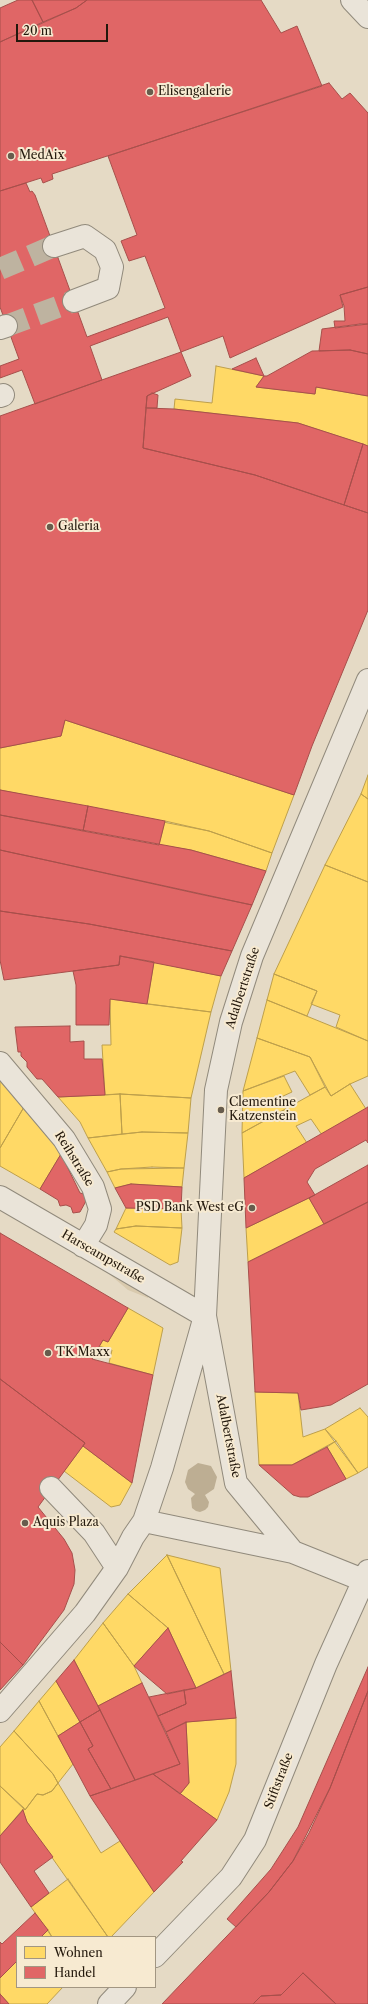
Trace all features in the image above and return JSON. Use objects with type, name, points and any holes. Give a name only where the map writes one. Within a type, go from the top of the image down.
[{"type":"street","points":[[352,0],[368,17]]},
{"type":"street","points":[[54,246],[85,236],[105,250],[112,267],[108,288],[74,301]]},
{"type":"street","name":"Adalbertstraße","points":[[0,1711],[85,1613],[117,1568],[133,1537],[144,1521],[162,1468],[205,1316],[216,1090],[231,1022],[252,956],[368,680]]},
{"type":"street","name":"Reihstraße","points":[[0,1063],[64,1139],[93,1187],[100,1209],[96,1225],[83,1246]]},
{"type":"street","name":"Harscampstraße","points":[[0,1197],[205,1316]]},
{"type":"street","name":"Adalbertstraße","points":[[205,1316],[236,1483],[293,1552]]},
{"type":"street","points":[[51,1488],[94,1533],[117,1568]]},
{"type":"street","points":[[144,1521],[293,1552],[366,1578]]},
{"type":"street","name":"Stiftstraße","points":[[156,1955],[231,1878],[255,1840],[323,1671],[366,1578]]},
{"type":"street","points":[[109,2004],[124,1988]]},
{"type":"shaded area","points":[[123,1257],[150,1281],[148,1298],[128,1290],[109,1274]]},
{"type":"shaded area","points":[[198,1463],[211,1466],[217,1477],[214,1489],[205,1495],[209,1502],[208,1507],[200,1512],[192,1508],[191,1498],[195,1494],[188,1489],[185,1482],[188,1470]]},
{"type":"building: Wohnen","points":[[216,366],[264,376],[256,387],[315,394],[316,387],[368,396],[368,446],[298,423],[174,409],[175,399],[212,403]]},
{"type":"building: Wohnen","points":[[65,720],[294,795],[272,853],[209,831],[0,790],[0,748],[61,736]]},
{"type":"building: Wohnen","points":[[368,775],[368,799],[361,794]]},
{"type":"building: Wohnen","points":[[361,794],[368,799],[368,882],[325,865]]},
{"type":"building: Wohnen","points":[[165,821],[209,831],[272,853],[266,871],[191,850],[159,845]]},
{"type":"building: Wohnen","points":[[325,865],[368,882],[368,1041],[336,1027],[340,1015],[311,1004],[317,991],[274,974]]},
{"type":"building: Wohnen","points":[[154,962],[221,976],[211,1012],[147,1004]]},
{"type":"building: Wohnen","points":[[274,974],[317,991],[307,1016],[267,1000]]},
{"type":"building: Wohnen","points":[[110,999],[211,1012],[191,1098],[120,1094],[105,1095],[102,1045],[111,1045]]},
{"type":"building: Wohnen","points":[[267,1000],[368,1041],[368,1076],[350,1084],[331,1096],[310,1057],[257,1038]]},
{"type":"building: Wohnen","points":[[257,1038],[310,1057],[325,1087],[310,1095],[295,1071],[243,1091]]},
{"type":"building: Wohnen","points":[[284,1076],[292,1092],[281,1097],[288,1108],[242,1133],[243,1091]]},
{"type":"building: Wohnen","points":[[0,1081],[24,1107],[0,1148]]},
{"type":"building: Wohnen","points":[[350,1084],[366,1109],[322,1135],[311,1119],[296,1126],[307,1143],[244,1178],[242,1133],[325,1087],[331,1096]]},
{"type":"building: Wohnen","points":[[120,1094],[122,1134],[88,1138],[80,1122],[58,1097]]},
{"type":"building: Wohnen","points":[[120,1094],[191,1098],[188,1133],[142,1132],[122,1134]]},
{"type":"building: Wohnen","points":[[24,1107],[52,1138],[61,1154],[40,1189],[0,1166],[0,1148]]},
{"type":"building: Wohnen","points":[[142,1132],[188,1133],[184,1168],[121,1169],[107,1172],[88,1138]]},
{"type":"building: Wohnen","points":[[152,1167],[184,1168],[182,1187],[131,1184],[115,1188],[107,1172],[121,1169]]},
{"type":"building: Wohnen","points":[[309,1198],[324,1224],[248,1262],[246,1228]]},
{"type":"building: Wohnen","points":[[126,1208],[181,1209],[182,1228],[136,1226],[116,1229]]},
{"type":"building: Wohnen","points":[[136,1226],[182,1228],[178,1262],[170,1265],[114,1232],[116,1229]]},
{"type":"building: Wohnen","points":[[128,1308],[163,1328],[153,1375],[109,1363],[112,1350],[99,1346],[103,1340],[108,1342]]},
{"type":"building: Wohnen","points":[[255,1392],[298,1393],[303,1437],[325,1429],[336,1441],[292,1465],[259,1465]]},
{"type":"building: Wohnen","points":[[360,1408],[368,1417],[368,1467],[358,1473],[325,1429]]},
{"type":"building: Wohnen","points":[[336,1441],[358,1473],[346,1479],[327,1447]]},
{"type":"building: Wohnen","points":[[83,1446],[132,1483],[120,1505],[111,1507],[64,1471]]},
{"type":"building: Wohnen","points":[[167,1555],[224,1674],[196,1688],[168,1628],[128,1594]]},
{"type":"building: Wohnen","points":[[167,1555],[220,1568],[231,1671],[224,1674]]},
{"type":"building: Wohnen","points":[[128,1594],[168,1628],[134,1666],[103,1623]]},
{"type":"building: Wohnen","points":[[103,1623],[134,1666],[142,1683],[98,1706],[74,1660]]},
{"type":"building: Wohnen","points":[[56,1681],[80,1722],[58,1736],[39,1701]]},
{"type":"building: Wohnen","points":[[39,1701],[73,1764],[58,1783],[53,1774],[14,1731]]},
{"type":"building: Wohnen","points":[[236,1718],[236,1764],[229,1792],[217,1820],[180,1794],[189,1783],[186,1722]]},
{"type":"building: Wohnen","points":[[14,1731],[53,1774],[58,1783],[52,1791],[43,1795],[37,1794],[25,1810],[0,1786],[0,1747]]},
{"type":"building: Wohnen","points":[[58,1783],[101,1853],[120,1841],[154,1892],[112,1936],[107,1936],[27,1822],[22,1810],[24,1808],[25,1810],[37,1794],[43,1795],[52,1791]]},
{"type":"building: Wohnen","points":[[0,1786],[24,1808],[0,1836]]},
{"type":"building: Wohnen","points":[[68,1879],[107,1936],[51,1936],[31,1907]]},
{"type":"building: Wohnen","points":[[48,1930],[51,1936],[42,1936]]},
{"type":"building: Wohnen","points":[[16,1962],[16,1988],[62,1988],[47,2004],[9,2004],[0,1994],[0,1978]]},
{"type":"building: Handel","points":[[18,0],[32,0],[43,22],[0,42],[0,8]]},
{"type":"building: Handel","points":[[32,0],[87,0],[76,8],[43,22]]},
{"type":"building: Handel","name":"Elisengalerie","points":[[87,0],[261,0],[281,33],[297,26],[322,86],[52,174],[53,179],[43,183],[41,178],[0,191],[0,42],[76,8]]},
{"type":"building: Handel","points":[[329,83],[342,99],[350,93],[368,113],[368,287],[340,295],[343,307],[230,358],[223,336],[181,352],[168,317],[90,346],[102,380],[35,404],[22,370],[0,378],[0,366],[19,359],[0,307],[0,191],[26,183],[30,192],[32,191],[35,195],[87,337],[165,308],[145,256],[129,261],[121,241],[137,235],[108,156]]},
{"type":"building: Handel","points":[[368,287],[368,324],[335,328],[334,321],[345,321],[344,306],[340,295]]},
{"type":"building: Handel","points":[[368,324],[368,354],[350,350],[319,351],[322,329]]},
{"type":"building: Handel","points":[[350,350],[368,354],[368,396],[316,387],[315,394],[256,387],[264,376],[267,376],[312,351]]},
{"type":"building: Handel","points":[[181,352],[191,376],[147,396],[143,448],[255,475],[368,513],[368,610],[312,746],[294,795],[65,720],[61,736],[0,748],[0,416]]},
{"type":"building: Handel","points":[[256,358],[264,376],[232,369]]},
{"type":"building: Handel","points":[[152,393],[158,395],[157,408],[146,408],[147,396]]},
{"type":"building: Handel","points":[[146,408],[174,409],[298,423],[363,444],[344,505],[255,475],[143,448]]},
{"type":"building: Handel","points":[[363,444],[368,446],[368,513],[344,505]]},
{"type":"building: Handel","points":[[0,790],[88,806],[83,831],[0,815]]},
{"type":"building: Handel","points":[[88,806],[165,821],[159,845],[83,831]]},
{"type":"building: Handel","points":[[0,815],[191,850],[266,871],[252,905],[0,850]]},
{"type":"building: Handel","points":[[0,850],[252,905],[232,951],[89,924],[0,911]]},
{"type":"building: Handel","points":[[0,911],[89,924],[232,951],[221,976],[120,956],[119,965],[4,980],[0,960]]},
{"type":"building: Handel","points":[[120,956],[154,962],[147,1004],[110,999],[109,1025],[76,1025],[76,985],[73,971],[119,965]]},
{"type":"building: Handel","points":[[70,1026],[70,1042],[84,1041],[84,1059],[102,1059],[105,1095],[58,1097],[42,1079],[37,1079],[27,1067],[27,1062],[21,1056],[21,1052],[18,1052],[15,1027]]},
{"type":"building: Handel","points":[[368,1107],[368,1143],[366,1140],[315,1169],[307,1182],[315,1195],[246,1228],[244,1178]]},
{"type":"building: Handel","points":[[61,1154],[80,1193],[84,1194],[86,1201],[80,1212],[73,1213],[71,1207],[66,1205],[60,1206],[58,1200],[40,1189]]},
{"type":"building: Handel","points":[[368,1165],[368,1202],[324,1224],[309,1198]]},
{"type":"building: Handel","points":[[131,1184],[182,1187],[181,1209],[126,1208],[115,1188]]},
{"type":"building: Handel","points":[[368,1202],[368,1384],[331,1405],[301,1410],[298,1393],[255,1392],[248,1262]]},
{"type":"building: Handel","name":"TK Maxx","points":[[0,1233],[128,1308],[108,1342],[103,1340],[92,1359],[153,1375],[132,1483],[83,1446],[85,1443],[0,1379]]},
{"type":"building: Handel","name":"Aquis Plaza","points":[[0,1379],[85,1443],[38,1507],[64,1539],[72,1553],[75,1570],[74,1584],[64,1610],[23,1665],[0,1642]]},
{"type":"building: Handel","points":[[327,1447],[346,1479],[308,1497],[293,1495],[259,1465],[292,1465]]},
{"type":"building: Handel","points":[[168,1628],[196,1688],[167,1694],[134,1666]]},
{"type":"building: Handel","points":[[0,1642],[23,1665],[0,1690]]},
{"type":"building: Handel","points":[[74,1660],[100,1710],[80,1722],[56,1681]]},
{"type":"building: Handel","points":[[368,1667],[368,1691],[330,1788],[309,1833],[293,1861],[269,1892],[236,1927],[227,1919],[271,1869],[298,1827]]},
{"type":"building: Handel","points":[[231,1671],[236,1718],[187,1722],[166,1732],[158,1716],[186,1704],[184,1690],[196,1688]]},
{"type":"building: Handel","points":[[142,1683],[180,1764],[135,1780],[98,1706]]},
{"type":"building: Handel","points":[[184,1690],[186,1704],[158,1716],[149,1697]]},
{"type":"building: Handel","points":[[368,1691],[368,2004],[336,2004],[303,1973],[281,1995],[261,1996],[253,2004],[162,2004],[269,1892],[293,1861],[330,1788]]},
{"type":"building: Handel","points":[[100,1710],[135,1780],[111,1789],[88,1749],[93,1746],[80,1722]]},
{"type":"building: Handel","points":[[80,1722],[93,1746],[88,1749],[111,1789],[90,1796],[58,1736]]},
{"type":"building: Handel","points":[[186,1722],[189,1783],[180,1794],[153,1774],[180,1764],[166,1732]]},
{"type":"building: Handel","points":[[153,1774],[217,1820],[181,1861],[183,1862],[154,1892],[90,1796]]},
{"type":"building: Handel","points":[[23,1810],[27,1822],[53,1857],[34,1871],[49,1893],[31,1907],[0,1862],[0,1836]]},
{"type":"building: Handel","points":[[35,1913],[48,1930],[42,1936],[16,1936],[16,1962],[0,1978],[0,1942],[2,1944]]},
{"type":"building: Handel","points":[[303,1973],[336,2004],[253,2004],[261,1996],[281,1995]]},
{"type":"building: Handel","points":[[0,1994],[9,2004],[0,2004]]},
{"type":"tunnel","points":[[0,269],[54,246]]},
{"type":"tunnel","points":[[6,326],[74,301]]},
{"type":"place","name":"Elisengalerie","points":[[150,92]]},
{"type":"place","name":"MedAix","points":[[11,156]]},
{"type":"place","name":"Galeria","points":[[50,527]]},
{"type":"place","name":"Clementine Katzenstein","points":[[221,1110]]},
{"type":"place","name":"PSD Bank West eG","points":[[252,1208]]},
{"type":"place","name":"TK Maxx","points":[[48,1353]]},
{"type":"place","name":"Aquis Plaza","points":[[25,1523]]}]
